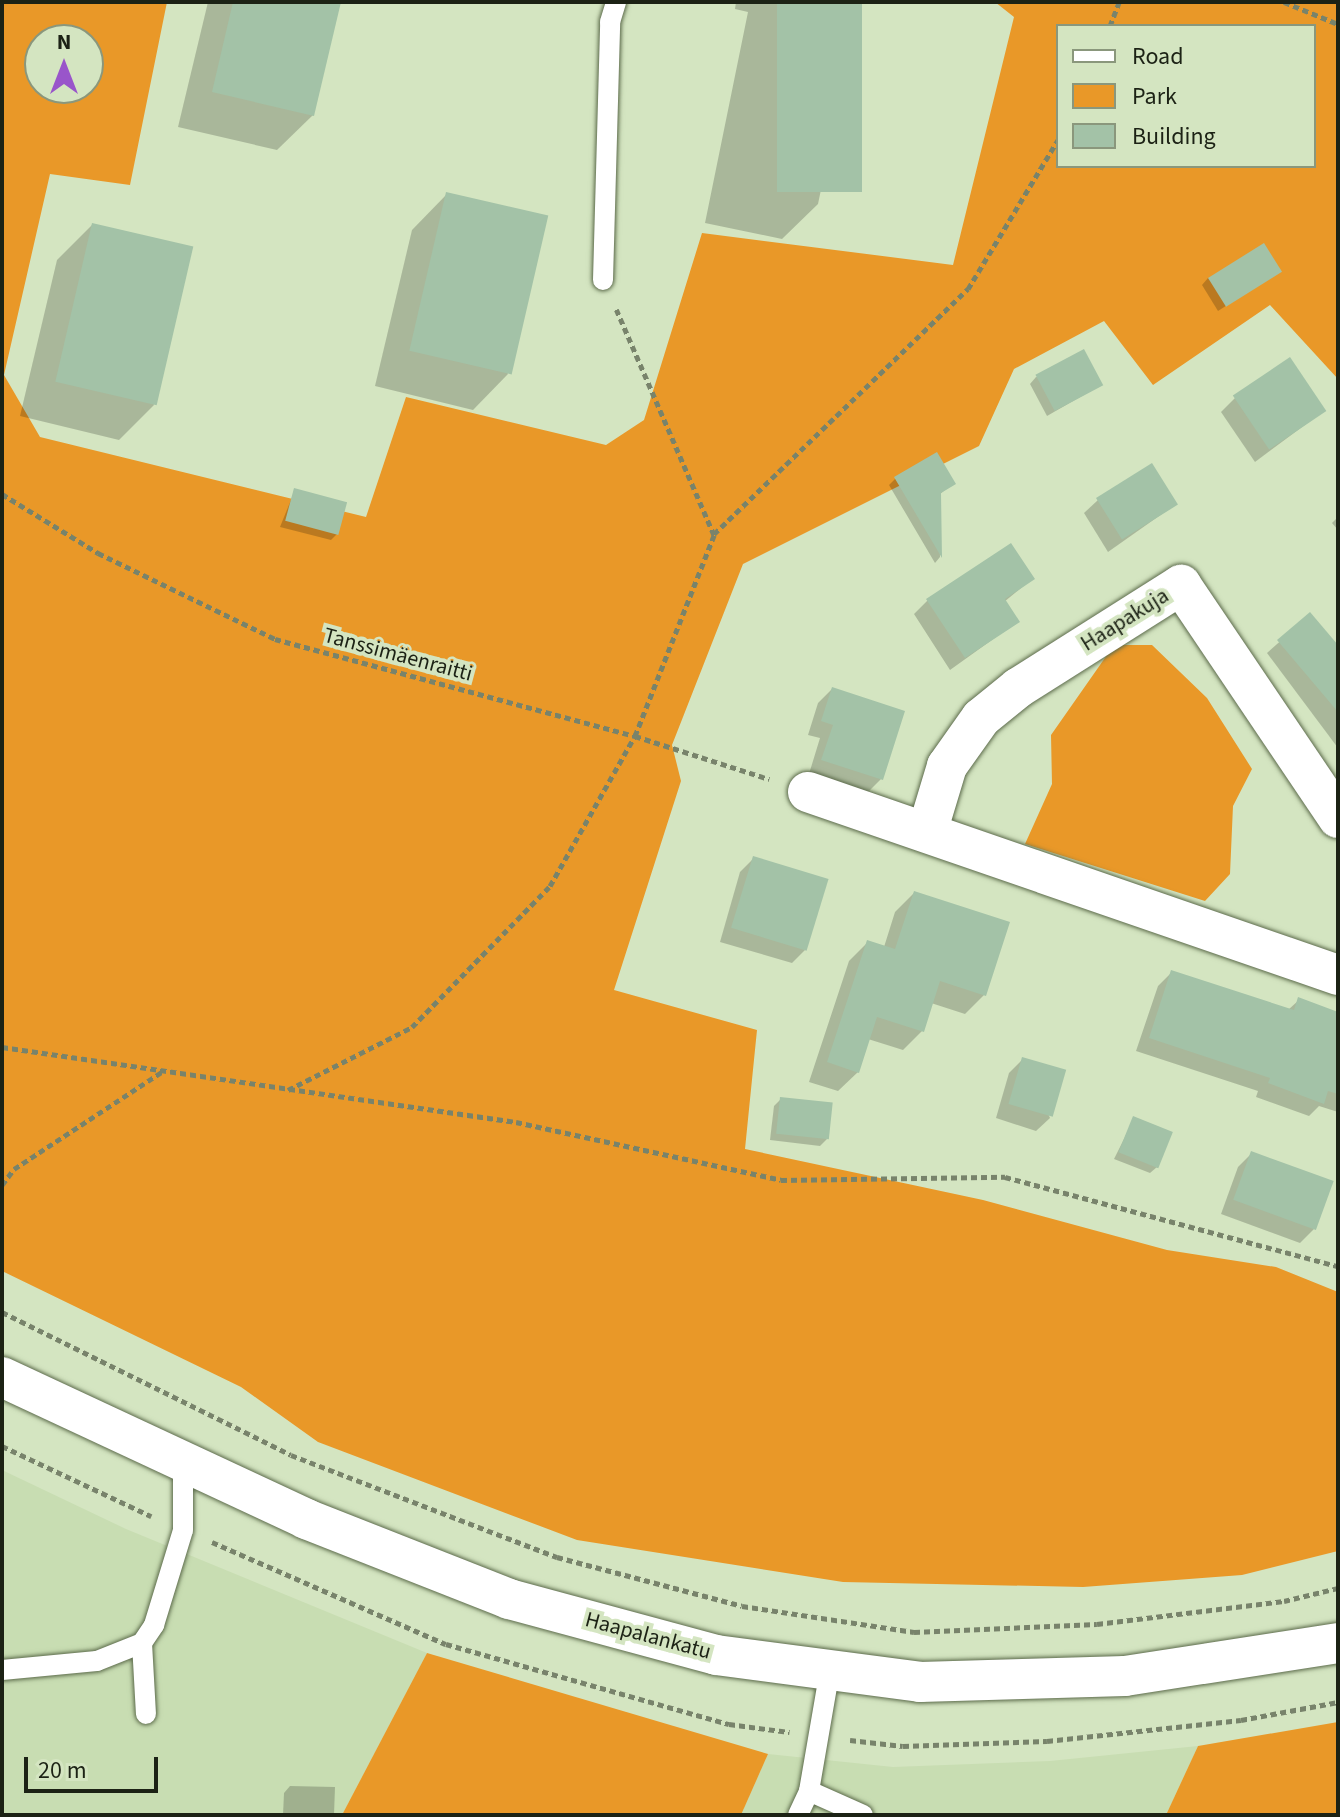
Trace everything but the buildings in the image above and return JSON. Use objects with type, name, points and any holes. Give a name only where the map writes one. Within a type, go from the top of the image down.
[{"type":"street","name":"Haapakuja","points":[[928,829],[947,766],[981,718],[1018,688],[1181,585],[1338,818]]},
{"type":"street","points":[[808,792],[928,829],[1338,975]]},
{"type":"street","name":"Haapalankatu","points":[[2,1377],[306,1519],[509,1599],[716,1655],[920,1682],[1125,1676],[1338,1643]]},
{"type":"lane","points":[[603,280],[609,37],[616,2]]},
{"type":"lane","points":[[2,1670],[97,1661],[142,1643],[154,1625],[183,1530],[183,1461]]},
{"type":"lane","points":[[142,1643],[146,1714]]},
{"type":"lane","points":[[798,1815],[809,1791],[830,1670]]},
{"type":"lane","points":[[809,1791],[863,1815]]},
{"type":"path","points":[[1111,24],[1119,2]]},
{"type":"path","points":[[1284,2],[1338,24]]},
{"type":"path","points":[[287,1090],[412,1027],[550,886],[635,736],[714,535],[968,289],[1056,143]]},
{"type":"path","points":[[603,280],[714,535]]},
{"type":"path","name":"Tanssimäenraitti","points":[[2,494],[98,553],[275,639],[635,736],[808,792]]},
{"type":"path","points":[[2,1047],[516,1122],[781,1180],[1005,1177],[1338,1266]]},
{"type":"path","points":[[2,1185],[14,1169],[163,1071]]},
{"type":"path","points":[[2,1312],[291,1455],[557,1557],[742,1606],[914,1632],[1097,1624],[1284,1601],[1338,1588]]},
{"type":"shaded area","points":[[2,1470],[126,1529],[427,1653],[342,1815],[2,1815]]},
{"type":"shaded area","points":[[1198,1746],[1166,1815],[741,1815],[768,1754],[893,1767],[1050,1761]]},
{"type":"green space","points":[[2,2],[167,2],[130,185],[50,174],[4,375],[40,437],[366,517],[406,397],[606,445],[644,420],[702,233],[953,265],[1014,17],[995,2],[1338,2],[1338,379],[1270,305],[1153,385],[1104,321],[1014,369],[979,446],[743,564],[672,745],[681,781],[614,990],[757,1030],[745,1149],[983,1200],[1167,1250],[1276,1267],[1338,1292],[1338,1551],[1242,1575],[1083,1587],[843,1582],[577,1540],[318,1442],[241,1387],[2,1271]]},
{"type":"green space","points":[[1114,645],[1152,645],[1207,698],[1252,769],[1233,806],[1230,874],[1205,901],[1025,844],[1052,784],[1051,735]]},
{"type":"green space","points":[[427,1653],[768,1754],[741,1815],[342,1815]]},
{"type":"green space","points":[[1338,1722],[1338,1815],[1166,1815],[1198,1746]]}]
